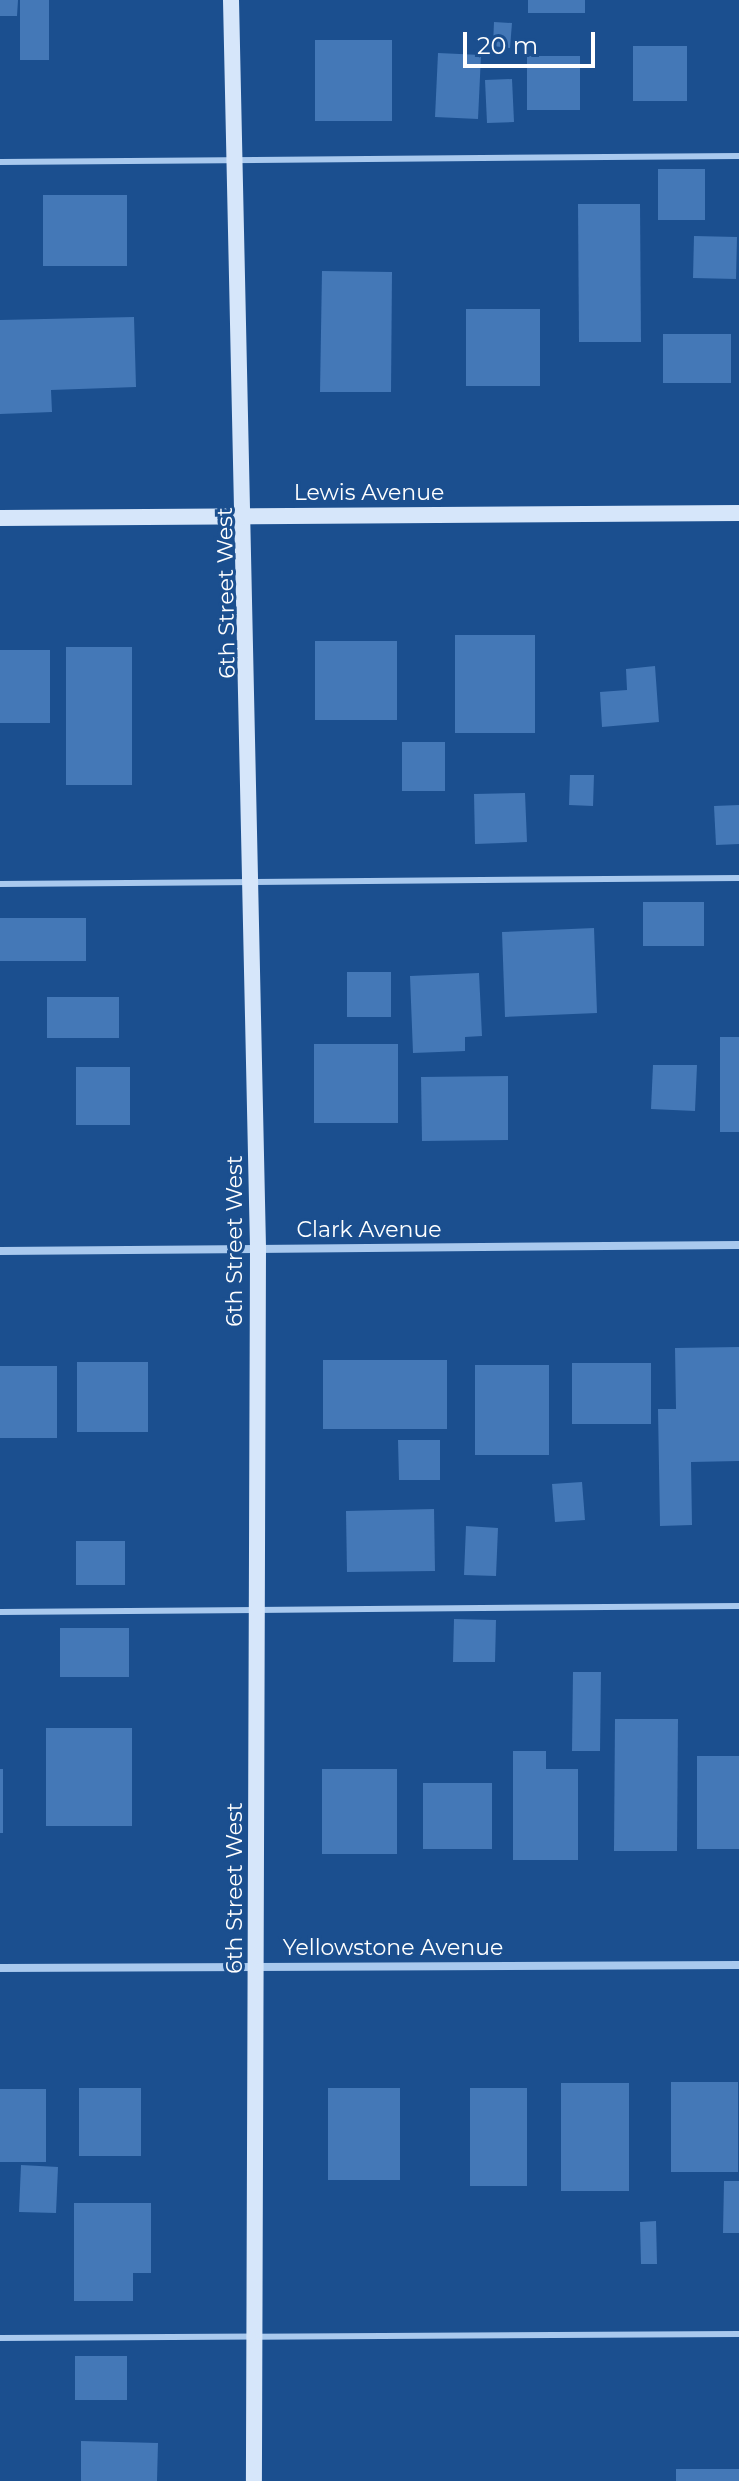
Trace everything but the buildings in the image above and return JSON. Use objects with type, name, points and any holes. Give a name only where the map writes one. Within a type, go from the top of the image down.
[{"type":"street","name":"6th Street West","points":[[231,0],[247,516],[258,1249],[254,2481]]},
{"type":"street","name":"Lewis Avenue","points":[[0,518],[739,513]]},
{"type":"street","name":"Clark Avenue","points":[[0,1251],[739,1245]]},
{"type":"street","name":"Yellowstone Avenue","points":[[0,1968],[739,1965]]},
{"type":"lane","points":[[0,162],[739,156]]},
{"type":"lane","points":[[0,884],[739,878]]},
{"type":"lane","points":[[0,1612],[739,1606]]},
{"type":"lane","points":[[0,2338],[739,2334]]}]
